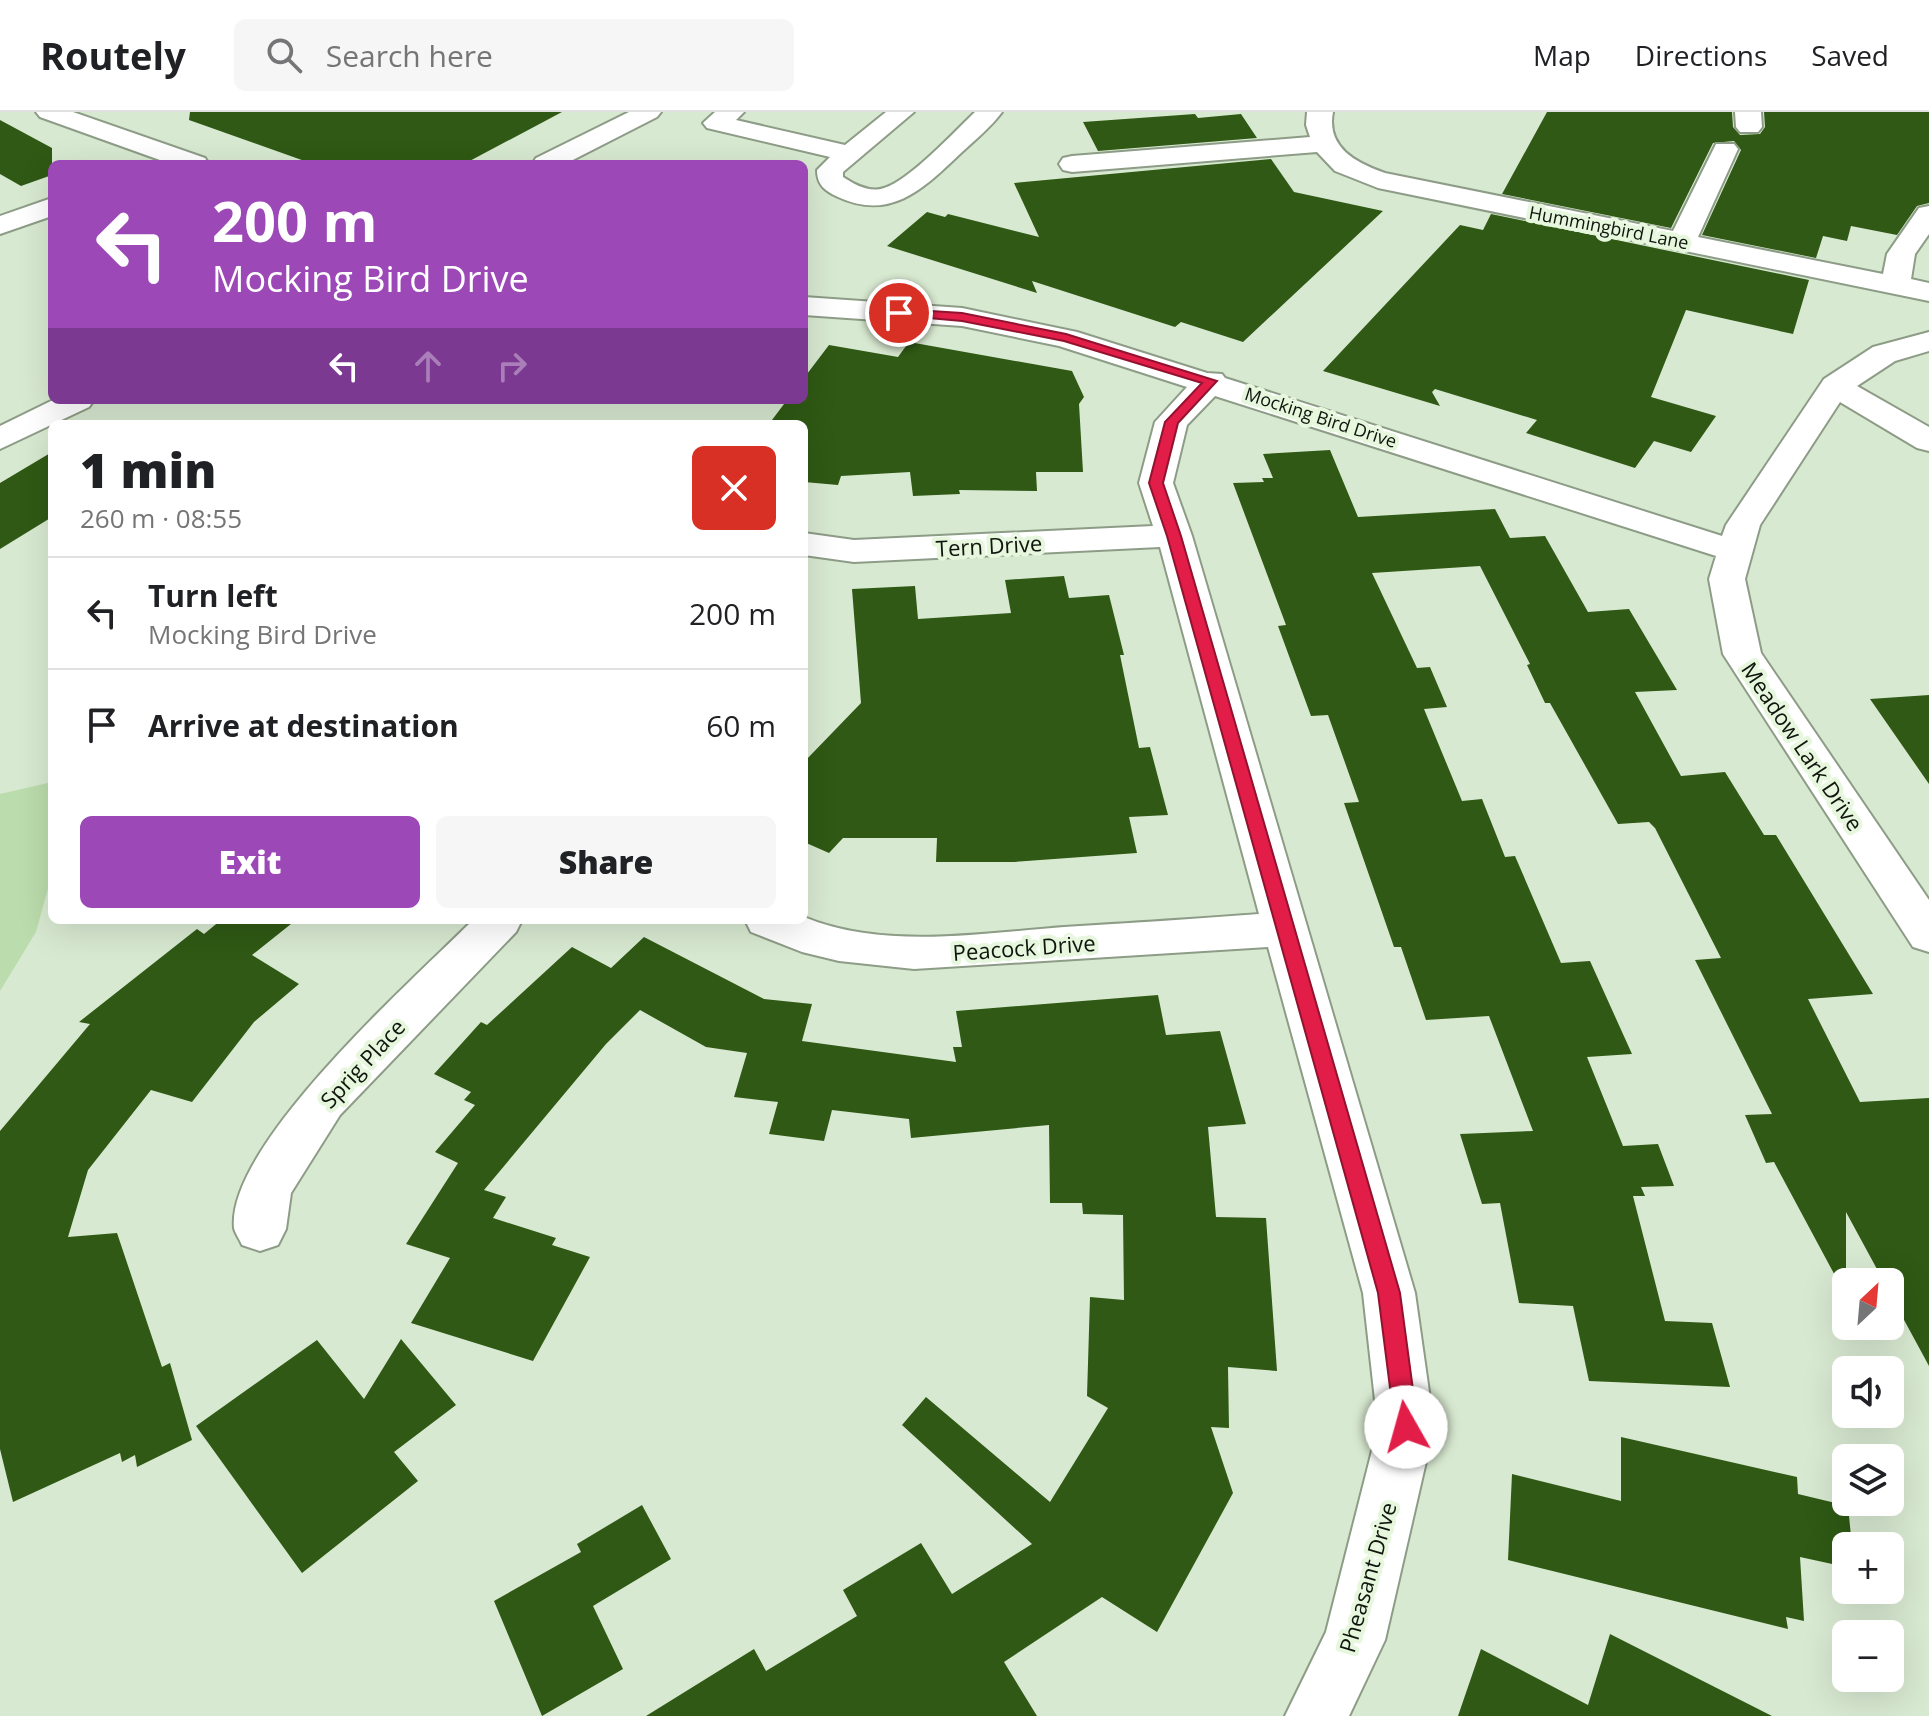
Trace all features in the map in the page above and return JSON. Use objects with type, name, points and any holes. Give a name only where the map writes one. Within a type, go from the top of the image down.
[{"type":"street","points":[[49,112],[176,160]]},
{"type":"street","points":[[553,160],[648,112]]},
{"type":"street","points":[[731,112],[716,123],[850,154]]},
{"type":"street","points":[[901,112],[830,170],[830,180],[836,186],[874,198],[896,193],[989,112]]},
{"type":"street","points":[[852,124],[879,130]]},
{"type":"street","points":[[1072,164],[1321,126]]},
{"type":"street","name":"Hummingbird Lane","points":[[1321,126],[1328,154],[1345,167],[1378,180],[1929,292]]},
{"type":"street","points":[[1682,241],[1725,149]]},
{"type":"street","points":[[0,226],[48,208]]},
{"type":"street","points":[[1895,285],[1901,254],[1929,214]]},
{"type":"street","name":"Mocking Bird Drive","points":[[808,306],[962,317],[1066,338],[1211,381],[1735,551]]},
{"type":"street","name":"Meadow Lark Drive","points":[[1929,341],[1884,354],[1835,386],[1743,525],[1727,579],[1742,654],[1929,935]]},
{"type":"street","name":"Pheasant Drive","points":[[1211,381],[1171,422],[1156,483],[1174,536],[1389,1293],[1406,1427],[1354,1640],[1316,1716]]},
{"type":"street","points":[[1835,386],[1929,441]]},
{"type":"street","points":[[0,439],[70,404]]},
{"type":"street","name":"Tern Drive","points":[[808,545],[854,551],[1174,536]]},
{"type":"street","name":"Sprig Place","points":[[260,1229],[266,1188],[323,1101],[496,924]]},
{"type":"street","name":"Peacock Drive","points":[[775,924],[788,931],[859,949],[928,954],[1286,929]]},
{"type":"green space","points":[[48,783],[48,888],[36,932],[0,991],[0,794]]},
{"type":"building","points":[[190,112],[562,112],[472,160],[302,160],[189,120]]},
{"type":"building","points":[[1547,112],[1732,112],[1733,127],[1740,135],[1760,134],[1765,127],[1764,112],[1929,112],[1929,203],[1917,206],[1897,235],[1851,226],[1847,241],[1823,236],[1816,258],[1702,235],[1741,150],[1734,141],[1713,143],[1671,228],[1502,194]]},
{"type":"building","points":[[1195,114],[1198,118],[1241,114],[1257,138],[1098,151],[1083,122]]},
{"type":"building","points":[[0,120],[52,148],[48,176],[21,186],[0,174]]},
{"type":"building","points":[[1271,159],[1294,192],[1383,211],[1243,342],[1181,322],[1175,327],[1032,281],[1037,293],[887,246],[927,212],[945,217],[948,214],[1039,237],[1014,183]]},
{"type":"building","points":[[1491,214],[1809,280],[1793,334],[1686,310],[1651,397],[1716,416],[1691,452],[1654,441],[1635,468],[1526,433],[1537,420],[1435,389],[1432,392],[1440,406],[1323,371],[1460,225],[1483,230]]},
{"type":"building","points":[[909,342],[1072,371],[1084,397],[1079,404],[1083,472],[1036,472],[1037,491],[959,490],[960,494],[913,496],[910,472],[841,476],[838,485],[808,482],[808,420],[772,420],[784,404],[808,404],[808,373],[829,345],[898,357]]},
{"type":"building","points":[[1330,450],[1358,517],[1495,509],[1510,538],[1545,536],[1588,612],[1629,609],[1677,690],[1635,692],[1681,776],[1725,772],[1764,835],[1776,835],[1873,994],[1808,999],[1860,1102],[1929,1098],[1929,1366],[1904,1320],[1904,1268],[1876,1268],[1846,1212],[1846,1268],[1832,1270],[1774,1162],[1766,1163],[1745,1115],[1772,1114],[1695,960],[1721,958],[1655,828],[1649,822],[1618,824],[1550,703],[1545,703],[1527,665],[1530,664],[1480,566],[1372,573],[1417,668],[1430,667],[1447,707],[1424,709],[1462,801],[1482,799],[1505,857],[1515,856],[1561,963],[1590,961],[1632,1054],[1587,1057],[1623,1146],[1658,1144],[1674,1186],[1641,1187],[1645,1196],[1633,1196],[1665,1321],[1712,1323],[1730,1387],[1589,1381],[1573,1306],[1519,1303],[1500,1203],[1482,1204],[1460,1134],[1533,1131],[1489,1016],[1426,1020],[1401,947],[1394,947],[1344,803],[1359,802],[1328,715],[1311,716],[1278,626],[1286,625],[1233,483],[1264,482],[1262,478],[1273,478],[1263,454]]},
{"type":"building","points":[[48,454],[48,519],[0,549],[0,483]]},
{"type":"building","points":[[1064,576],[1069,598],[1109,595],[1124,655],[1120,655],[1139,748],[1150,747],[1168,815],[1129,817],[1137,853],[1014,862],[936,862],[937,838],[843,838],[829,853],[808,844],[808,758],[861,703],[852,589],[915,586],[918,619],[1011,613],[1005,580]]},
{"type":"building","points":[[1929,695],[1929,784],[1870,699]]},
{"type":"building","points":[[216,924],[291,924],[252,955],[299,984],[254,1022],[192,1102],[151,1090],[88,1170],[68,1237],[117,1233],[162,1367],[170,1363],[192,1440],[137,1467],[135,1455],[122,1462],[120,1453],[13,1502],[0,1449],[0,1131],[90,1024],[79,1022],[197,929],[204,934]]},
{"type":"building","points":[[644,937],[764,999],[812,1004],[802,1041],[956,1062],[953,1047],[962,1047],[956,1011],[1158,995],[1166,1035],[1220,1031],[1246,1124],[1208,1127],[1216,1217],[1266,1218],[1277,1371],[1228,1367],[1229,1428],[1211,1427],[1233,1493],[1157,1632],[1102,1597],[1004,1662],[1037,1716],[646,1716],[754,1649],[766,1671],[857,1616],[843,1590],[921,1543],[952,1594],[1032,1544],[902,1425],[926,1397],[1050,1502],[1108,1408],[1087,1396],[1090,1297],[1124,1300],[1123,1215],[1083,1214],[1082,1203],[1050,1203],[1049,1125],[911,1138],[909,1119],[832,1110],[824,1141],[769,1134],[778,1102],[734,1097],[747,1053],[706,1047],[640,1010],[606,1044],[484,1190],[506,1197],[493,1218],[556,1238],[552,1245],[590,1257],[533,1361],[411,1323],[450,1258],[406,1244],[458,1163],[435,1152],[475,1105],[464,1100],[471,1092],[434,1074],[481,1022],[487,1025],[572,947],[611,968]]},
{"type":"building","points":[[401,1339],[456,1405],[394,1452],[418,1481],[302,1573],[196,1426],[317,1340],[364,1399]]},
{"type":"building","points":[[1621,1437],[1797,1477],[1798,1494],[1832,1502],[1832,1516],[1849,1516],[1851,1532],[1832,1532],[1832,1564],[1800,1557],[1804,1621],[1786,1617],[1788,1629],[1508,1560],[1512,1474],[1621,1501]]},
{"type":"building","points":[[642,1505],[671,1559],[593,1606],[623,1669],[542,1716],[494,1601],[581,1552],[577,1544]]},
{"type":"building","points":[[1610,1634],[1772,1716],[1458,1716],[1481,1649],[1588,1705]]},
{"type":"route","points":[[899,313],[962,317],[1066,338],[1211,381],[1171,422],[1156,483],[1174,536],[1389,1293],[1406,1427]]}]
